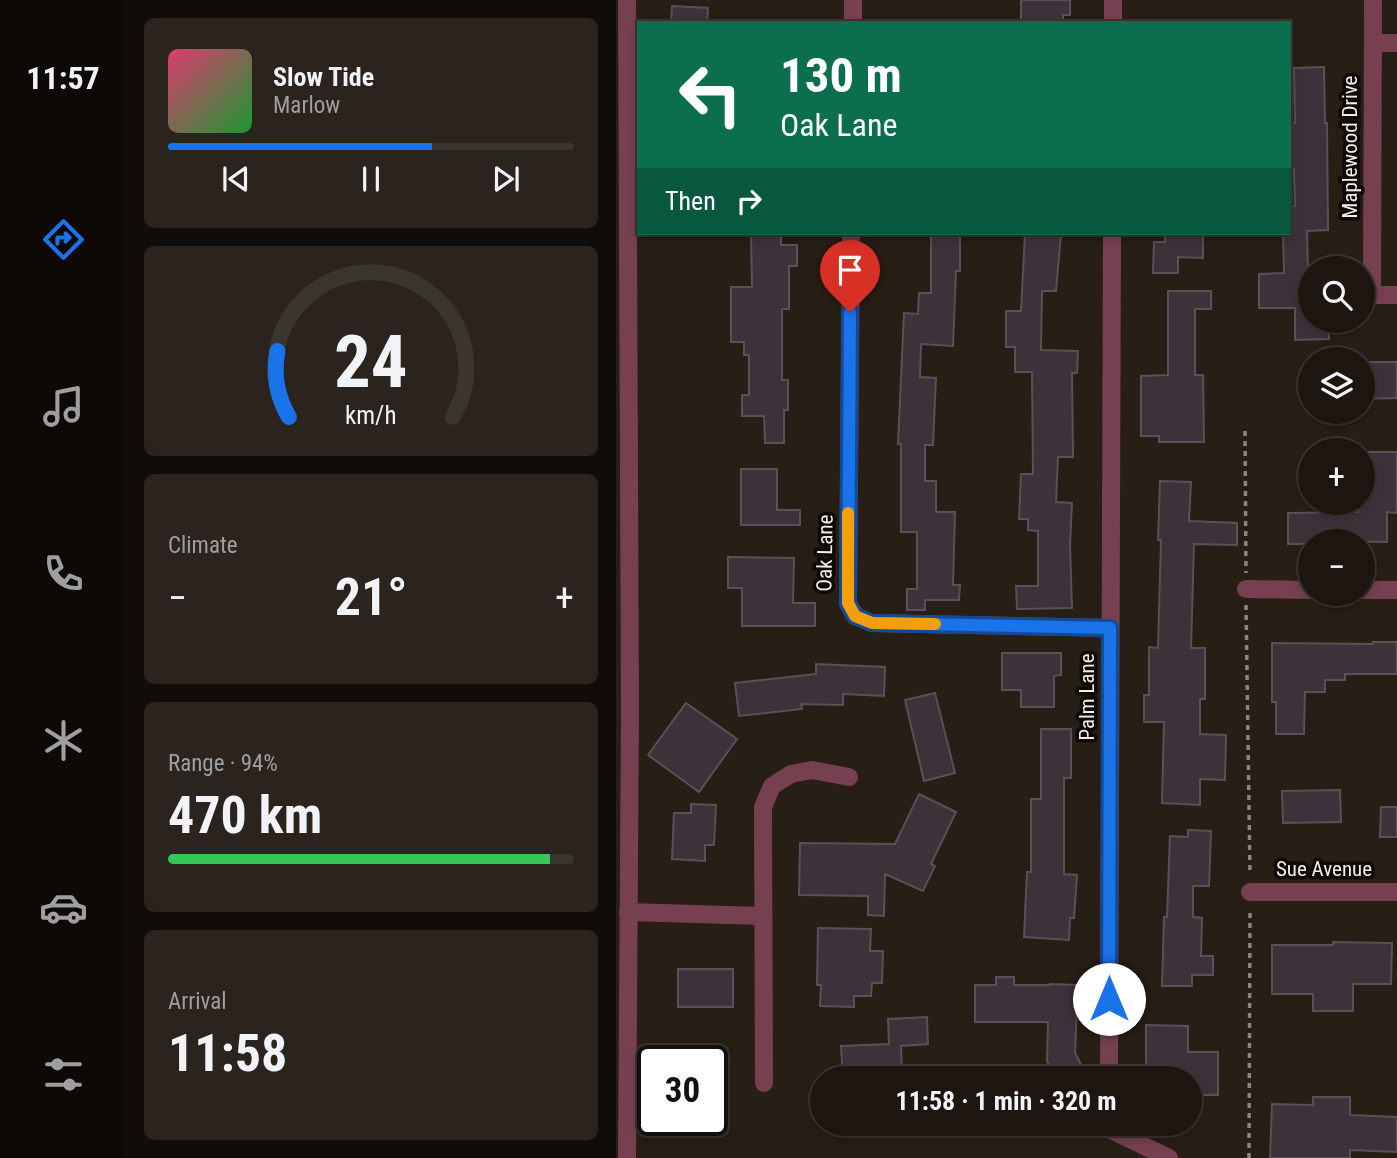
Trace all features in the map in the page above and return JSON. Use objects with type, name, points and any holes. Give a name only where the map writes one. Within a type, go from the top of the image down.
[{"type":"street","points":[[627,0],[622,169],[623,712],[628,912],[627,1158]]},
{"type":"street","points":[[853,0],[853,21]]},
{"type":"street","points":[[1113,0],[1113,21]]},
{"type":"street","name":"Maplewood Drive","points":[[1373,0],[1372,295],[1397,295]]},
{"type":"street","points":[[1373,43],[1397,43]]},
{"type":"street","name":"Oak Lane","points":[[851,235],[848,603],[855,616],[872,623],[1110,628]]},
{"type":"street","name":"Palm Lane","points":[[1109,1066],[1112,235]]},
{"type":"street","points":[[1246,589],[1298,590]]},
{"type":"street","points":[[1375,590],[1397,590]]},
{"type":"street","points":[[764,1083],[763,807],[772,786],[791,774],[812,770],[849,777]]},
{"type":"street","name":"Sue Avenue","points":[[1250,892],[1397,892]]},
{"type":"street","points":[[628,912],[762,916]]},
{"type":"street","points":[[1126,1136],[1169,1158]]},
{"type":"path","points":[[1245,431],[1250,892],[1249,1158]]},
{"type":"building","points":[[1021,0],[1070,0],[1070,15],[1063,15],[1063,21],[1021,21]]},
{"type":"building","points":[[672,6],[708,8],[707,21],[671,21]]},
{"type":"building","points":[[1324,67],[1328,230],[1307,231],[1308,256],[1298,256],[1298,333],[1329,333],[1329,339],[1295,340],[1295,308],[1259,308],[1259,274],[1284,273],[1283,235],[1291,235],[1291,207],[1295,206],[1294,169],[1291,169],[1291,123],[1295,123],[1294,68]]},
{"type":"building","points":[[751,235],[781,235],[781,245],[797,245],[797,266],[789,266],[789,309],[782,309],[782,380],[788,380],[784,443],[765,443],[764,416],[742,416],[742,395],[749,395],[749,355],[744,355],[744,342],[731,342],[731,287],[752,287]]},
{"type":"building","points":[[931,235],[960,235],[960,271],[956,271],[953,346],[921,344],[920,377],[936,378],[933,445],[925,445],[925,481],[936,481],[936,512],[955,512],[953,585],[960,585],[959,600],[925,600],[925,610],[907,610],[907,589],[917,589],[917,532],[901,532],[901,444],[898,444],[904,313],[918,314],[919,293],[931,293]]},
{"type":"building","points":[[1025,235],[1061,235],[1056,291],[1042,291],[1041,350],[1078,351],[1077,373],[1072,373],[1073,457],[1058,457],[1056,502],[1072,503],[1072,608],[1017,609],[1016,586],[1038,586],[1038,531],[1028,530],[1028,519],[1019,519],[1021,474],[1033,474],[1032,372],[1015,372],[1015,347],[1006,347],[1006,311],[1021,311]]},
{"type":"building","points":[[1165,235],[1203,235],[1203,258],[1178,257],[1178,273],[1153,273],[1154,242],[1165,242]]},
{"type":"building","points":[[1168,291],[1211,291],[1211,309],[1195,309],[1195,375],[1203,375],[1204,442],[1159,442],[1159,436],[1141,436],[1141,376],[1168,375]]},
{"type":"building","points":[[1375,362],[1397,362],[1397,398],[1375,399]]},
{"type":"building","points":[[1375,452],[1397,452],[1397,513],[1387,512],[1387,542],[1375,542],[1375,529],[1298,529],[1298,544],[1288,544],[1288,513],[1375,515]]},
{"type":"building","points":[[741,469],[777,469],[777,510],[800,510],[800,525],[741,525]]},
{"type":"building","points":[[1160,481],[1191,482],[1189,521],[1237,523],[1237,545],[1194,544],[1191,648],[1205,648],[1205,699],[1200,699],[1200,734],[1226,735],[1225,780],[1200,779],[1200,805],[1162,803],[1164,722],[1144,722],[1144,695],[1149,695],[1149,647],[1158,648]]},
{"type":"building","points":[[728,557],[794,558],[793,603],[815,603],[815,626],[742,626],[742,588],[728,588]]},
{"type":"building","points":[[1397,642],[1397,674],[1345,674],[1345,680],[1325,680],[1325,692],[1305,692],[1304,734],[1276,734],[1276,702],[1272,702],[1272,643]]},
{"type":"building","points":[[1002,653],[1061,653],[1061,675],[1054,676],[1054,707],[1021,707],[1021,690],[1002,690]]},
{"type":"building","points":[[816,664],[885,667],[884,696],[843,694],[843,705],[801,704],[802,709],[739,716],[735,683],[816,674]]},
{"type":"building","points":[[935,693],[955,773],[924,781],[905,700]]},
{"type":"building","points":[[686,703],[737,739],[699,792],[648,755]]},
{"type":"building","points":[[1041,729],[1071,729],[1071,778],[1064,778],[1064,874],[1077,875],[1074,918],[1070,918],[1069,940],[1024,937],[1027,872],[1031,872],[1031,799],[1041,799]]},
{"type":"building","points":[[1340,790],[1341,822],[1283,823],[1282,791]]},
{"type":"building","points":[[919,794],[956,812],[931,864],[935,866],[923,891],[885,874],[884,916],[868,915],[868,896],[799,895],[800,843],[895,844]]},
{"type":"building","points":[[691,804],[716,805],[714,845],[705,845],[705,861],[672,859],[674,813],[691,813]]},
{"type":"building","points":[[1381,807],[1397,807],[1397,837],[1380,837]]},
{"type":"building","points":[[1188,830],[1211,831],[1209,886],[1193,886],[1193,917],[1202,918],[1201,956],[1213,956],[1213,975],[1192,975],[1192,986],[1162,986],[1170,836],[1188,837]]},
{"type":"building","points":[[818,928],[871,929],[870,951],[883,951],[882,983],[872,983],[871,996],[854,996],[854,1007],[820,1006],[821,985],[817,985]]},
{"type":"building","points":[[1333,942],[1392,943],[1391,984],[1353,984],[1353,1011],[1313,1011],[1313,994],[1272,994],[1272,945],[1333,945]]},
{"type":"building","points":[[678,969],[733,969],[733,1007],[678,1007]]},
{"type":"building","points":[[996,977],[1014,977],[1014,985],[1078,985],[1075,1053],[1082,1066],[1050,1066],[1047,1061],[1048,1022],[975,1022],[975,985],[996,985]]},
{"type":"building","points":[[927,1017],[928,1044],[901,1046],[902,1066],[842,1066],[841,1046],[889,1044],[888,1019]]},
{"type":"building","points":[[1146,1025],[1188,1026],[1188,1052],[1218,1052],[1218,1095],[1202,1095],[1202,1066],[1146,1066]]},
{"type":"building","points":[[1313,1097],[1350,1097],[1350,1115],[1397,1117],[1397,1152],[1350,1150],[1350,1158],[1270,1158],[1272,1104],[1313,1105]]},
{"type":"slow traffic","points":[[848,513],[848,603],[855,616],[872,623],[935,624]]},
{"type":"route","points":[[850,312],[848,603],[855,616],[872,623],[1110,628],[1109,999]]}]
